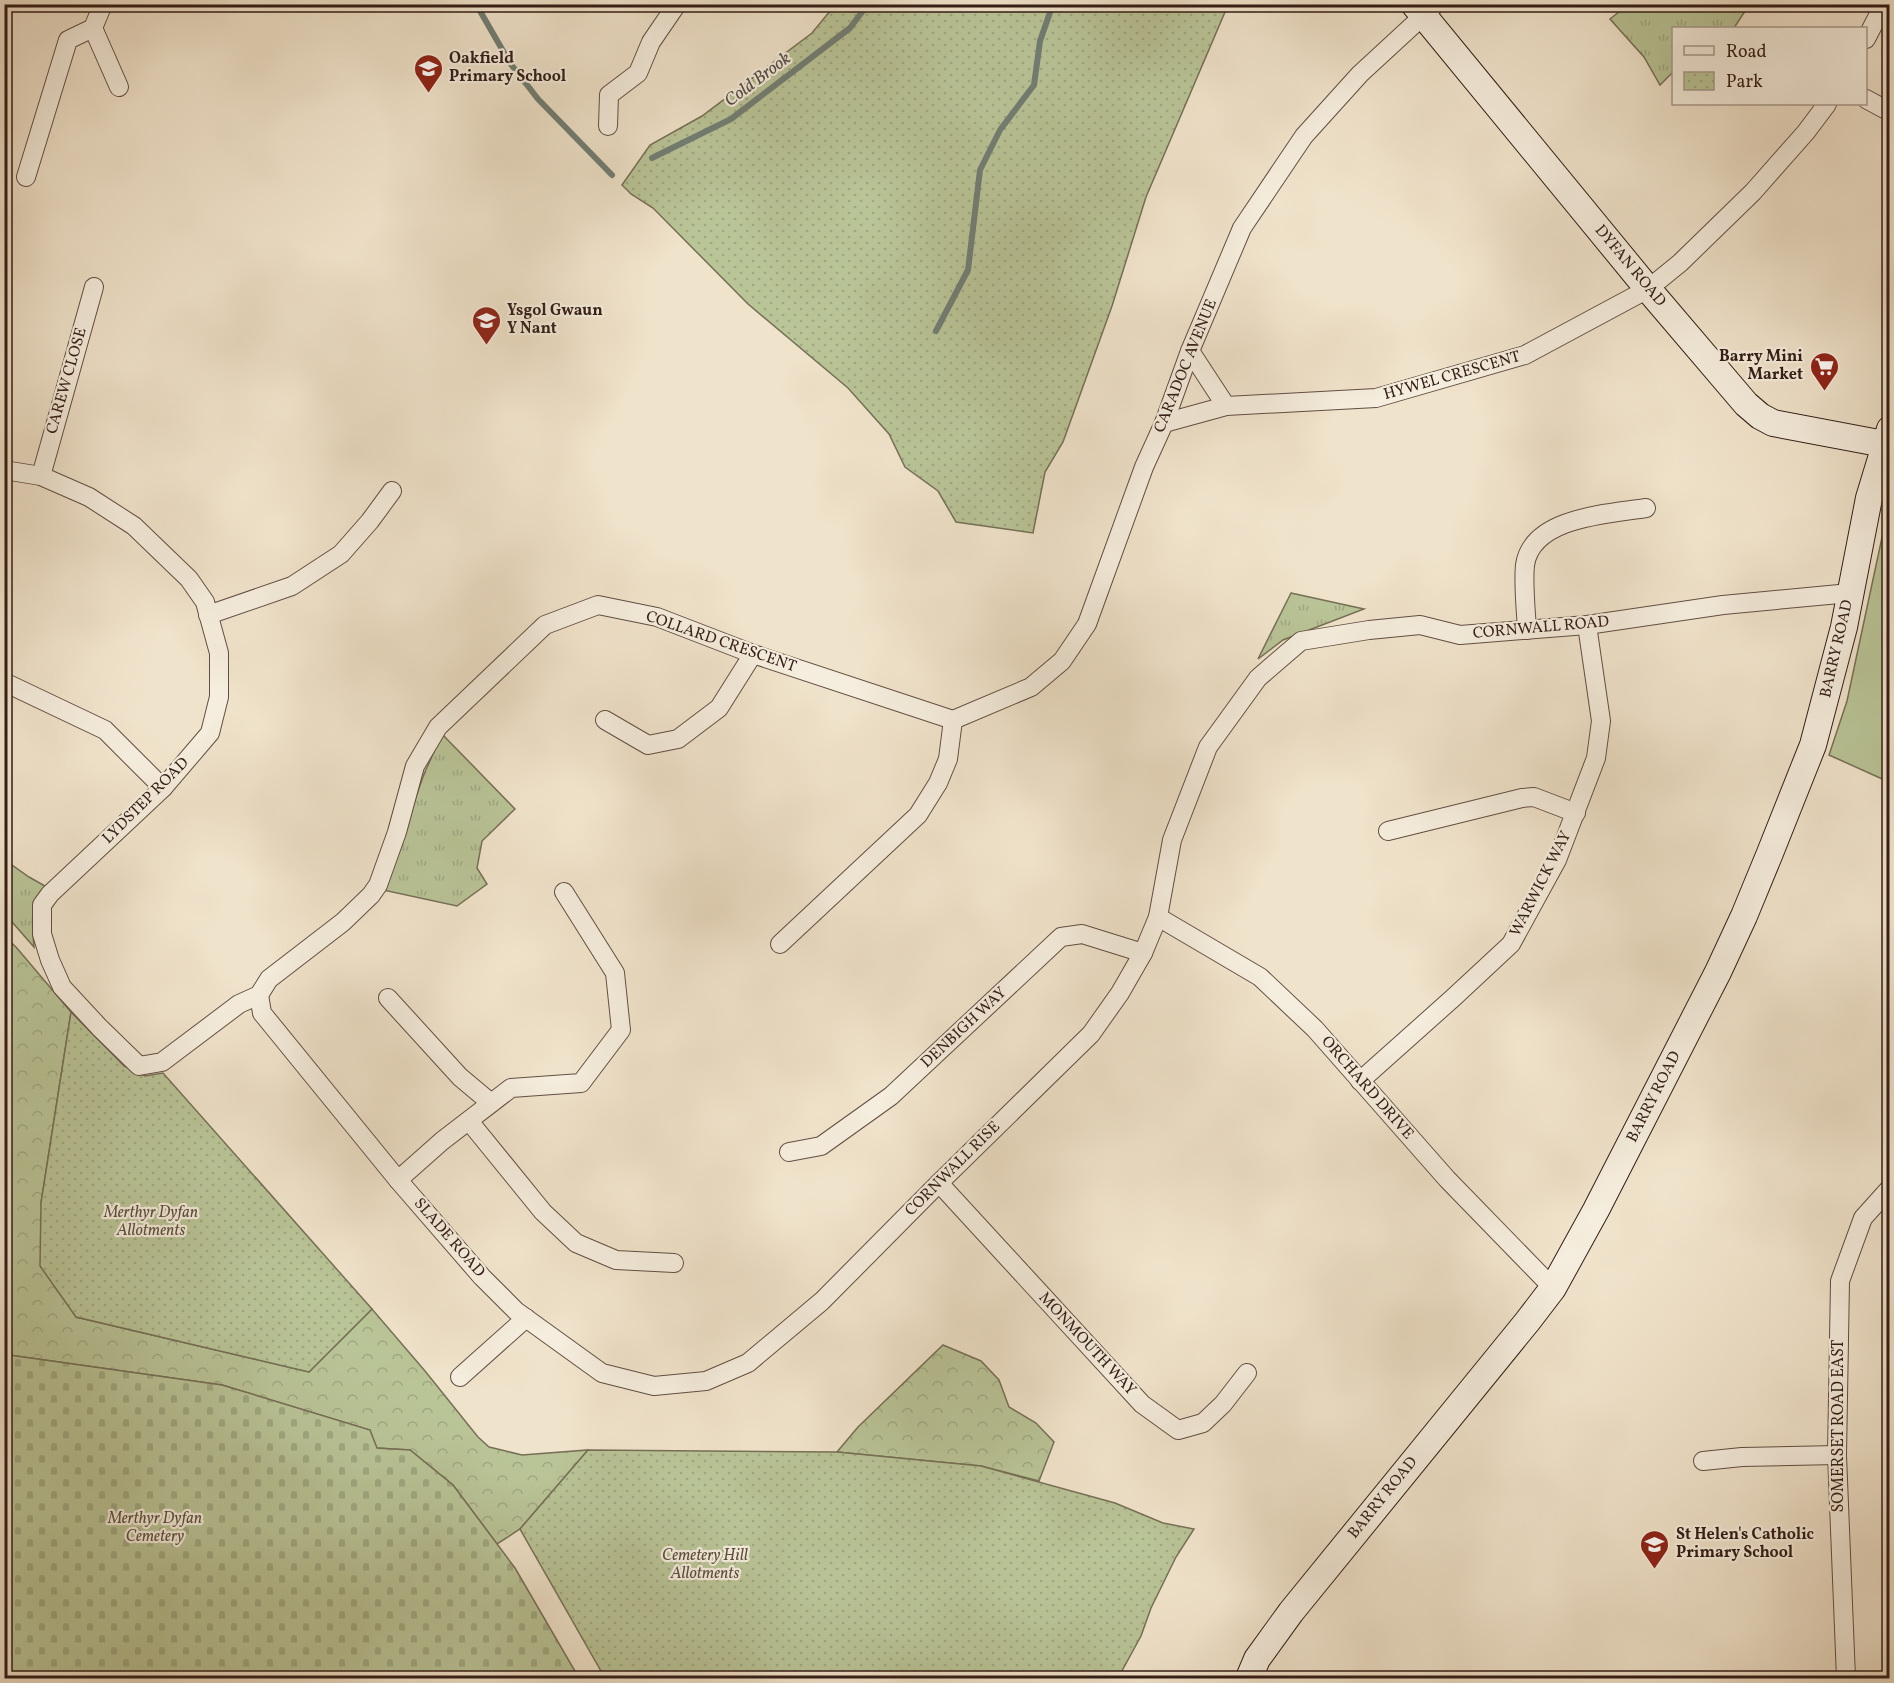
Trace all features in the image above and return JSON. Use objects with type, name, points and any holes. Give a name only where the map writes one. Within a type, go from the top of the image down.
[{"type":"street","points":[[26,177],[68,40],[93,28],[103,4]]},
{"type":"street","points":[[608,126],[609,95],[638,73],[651,42],[677,4]]},
{"type":"street","points":[[1867,37],[1884,4]]},
{"type":"street","name":"DYFAN ROAD","points":[[1424,8],[1648,289],[1746,404],[1773,423],[1887,436]]},
{"type":"street","name":"CARADOC AVENUE","points":[[953,720],[1031,687],[1062,661],[1087,624],[1144,467],[1164,423],[1190,351],[1242,228],[1304,136],[1424,8]]},
{"type":"street","points":[[93,28],[119,87]]},
{"type":"street","points":[[1867,100],[1890,112]]},
{"type":"street","name":"HYWEL CRESCENT","points":[[1164,423],[1226,406],[1376,398],[1525,355],[1648,289],[1680,263],[1753,192],[1806,132],[1826,105]]},
{"type":"street","name":"CAREW CLOSE","points":[[41,476],[94,287]]},
{"type":"street","points":[[1190,351],[1226,406]]},
{"type":"street","name":"BARRY ROAD","points":[[1249,1678],[1257,1659],[1291,1612],[1553,1288],[1596,1210],[1718,972],[1744,916],[1813,744],[1841,638],[1869,498],[1887,436]]},
{"type":"street","name":"LYDSTEP ROAD","points":[[4,470],[41,476],[89,497],[134,526],[189,579],[205,602],[219,653],[219,697],[210,733],[163,788],[50,894],[42,905],[42,934],[62,987],[139,1066],[162,1062]]},
{"type":"street","points":[[208,615],[292,586],[341,554],[392,491]]},
{"type":"street","points":[[1527,630],[1525,566],[1530,548],[1553,528],[1577,520],[1646,508]]},
{"type":"street","name":"CORNWALL ROAD","points":[[1158,917],[1172,840],[1208,747],[1258,678],[1301,641],[1420,625],[1460,635],[1587,625],[1723,605],[1850,592]]},
{"type":"street","name":"COLLARD CRESCENT","points":[[162,1062],[239,1004],[259,995],[269,979],[343,922],[371,895],[378,885],[397,832],[415,766],[438,727],[545,625],[598,605],[657,617],[753,654],[953,720]]},
{"type":"street","name":"WARWICK WAY","points":[[1360,1081],[1511,944],[1557,860],[1596,758],[1601,721],[1587,625]]},
{"type":"street","points":[[605,720],[648,745],[678,739],[719,708],[753,654]]},
{"type":"street","points":[[4,682],[105,730],[163,788]]},
{"type":"street","points":[[780,944],[918,815],[938,783],[948,759],[953,720]]},
{"type":"street","points":[[1388,831],[1522,798],[1534,797],[1576,813]]},
{"type":"street","points":[[398,1180],[442,1141],[511,1088],[581,1083],[621,1030],[615,973],[564,892]]},
{"type":"street","name":"ORCHARD DRIVE","points":[[1158,917],[1260,977],[1316,1029],[1453,1187],[1553,1288]]},
{"type":"street","name":"CORNWALL RISE","points":[[706,1381],[748,1363],[822,1301],[1091,1034],[1120,993],[1143,953],[1158,917]]},
{"type":"street","name":"DENBIGH WAY","points":[[789,1152],[821,1146],[891,1095],[1061,937],[1082,934],[1143,953]]},
{"type":"street","name":"SLADE ROAD","points":[[259,995],[262,1013],[398,1180],[482,1277],[526,1318],[602,1373],[654,1386],[706,1381]]},
{"type":"street","points":[[388,998],[460,1077],[491,1103]]},
{"type":"street","points":[[468,1121],[543,1212],[576,1243],[616,1260],[674,1263]]},
{"type":"street","name":"MONMOUTH WAY","points":[[939,1183],[1142,1404],[1178,1430],[1203,1423],[1223,1404],[1247,1373]]},
{"type":"street","name":"SOMERSET ROAD EAST","points":[[1846,1678],[1837,1455],[1840,1281],[1863,1218],[1890,1188]]},
{"type":"street","points":[[460,1377],[526,1318]]},
{"type":"street","points":[[1703,1461],[1742,1457],[1837,1455]]},
{"type":"green space","points":[[1629,4],[1749,4],[1735,27],[1672,27],[1672,73],[1660,85],[1644,57],[1610,19]]},
{"type":"green space","points":[[835,5],[1228,5],[1146,197],[1112,306],[1063,442],[1045,472],[1033,533],[956,522],[938,491],[905,467],[889,434],[848,388],[748,304],[653,208],[631,194],[622,185],[650,145],[702,116],[812,33]]},
{"type":"green space","points":[[1884,528],[1890,529],[1889,782],[1829,755],[1847,701]]},
{"type":"green space","points":[[1291,593],[1364,609],[1283,640],[1258,659]]},
{"type":"green space","points":[[442,734],[515,809],[482,841],[477,868],[487,884],[457,906],[383,890],[424,774]]},
{"type":"green space","points":[[5,860],[45,886],[34,908],[32,922],[34,947],[5,914]]},
{"type":"green space","points":[[4,936],[71,1012],[41,1203],[76,1317],[309,1372],[372,1309],[478,1437],[489,1447],[522,1455],[588,1450],[520,1529],[497,1544],[453,1485],[410,1450],[376,1448],[370,1430],[222,1385],[9,1355],[4,1345]]},
{"type":"green space","name":"Merthyr Dyfan Allotments","points":[[71,1012],[124,1066],[145,1076],[163,1073],[372,1309],[309,1372],[76,1317],[40,1266],[41,1203]]},
{"type":"green space","points":[[943,1345],[981,1361],[999,1380],[1009,1407],[1036,1423],[1054,1442],[1039,1481],[981,1466],[837,1452],[858,1427]]},
{"type":"green space","name":"Merthyr Dyfan Cemetery","points":[[9,1355],[222,1385],[370,1430],[377,1448],[410,1450],[453,1485],[515,1568],[579,1678],[5,1678],[4,1389]]},
{"type":"green space","name":"Cemetery Hill Allotments","points":[[588,1450],[837,1452],[981,1466],[1115,1503],[1163,1523],[1194,1529],[1176,1557],[1151,1608],[1141,1636],[1118,1678],[605,1678],[520,1529]]},
{"type":"waterway","name":"Cold Brook","points":[[476,4],[510,63],[538,99],[612,175]]},
{"type":"waterway","name":"Cold Brook","points":[[652,158],[731,119],[850,28],[868,4]]},
{"type":"waterway","points":[[936,331],[968,270],[980,170],[1000,130],[1034,85],[1040,41],[1053,4]]},
{"type":"place","name":"Oakfield Primary School","points":[[428,94]]},
{"type":"place","name":"Ysgol Gwaun Y Nant","points":[[486,346]]},
{"type":"place","name":"Barry Mini Market","points":[[1824,392]]},
{"type":"place","name":"St Helen's Catholic Primary School","points":[[1655,1570]]}]
